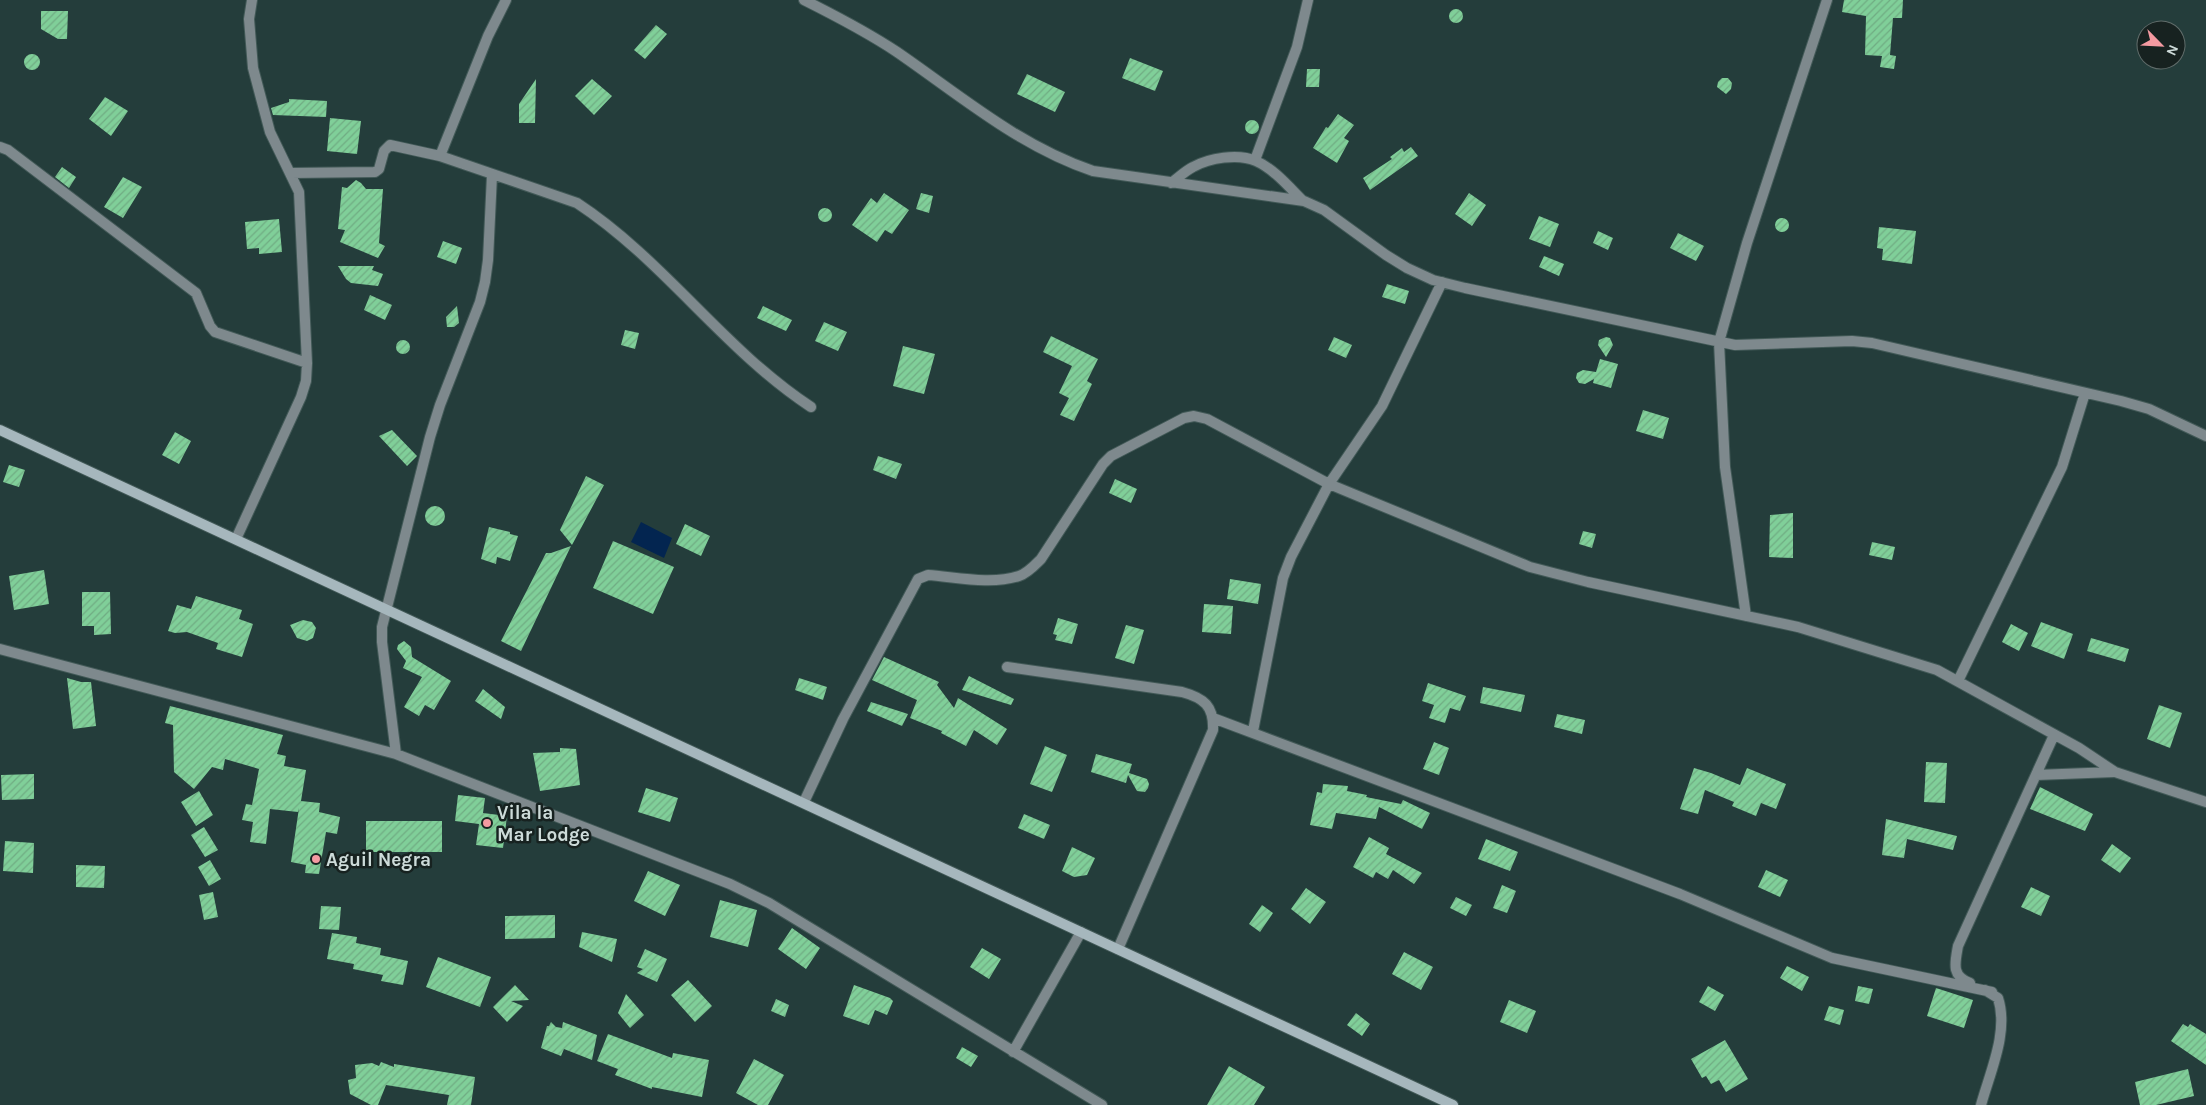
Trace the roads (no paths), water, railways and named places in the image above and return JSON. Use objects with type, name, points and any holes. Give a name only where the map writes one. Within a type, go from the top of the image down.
[{"type":"main road","points":[[0,430],[1453,1105]]},
{"type":"street","points":[[236,539],[301,397],[306,381],[308,363],[299,192],[270,132],[253,68],[249,19],[252,0]]},
{"type":"street","points":[[440,156],[485,42],[506,0]]},
{"type":"street","points":[[804,0],[862,30],[897,52],[990,120],[1062,161],[1094,171],[1304,202],[1324,210],[1393,259],[1433,280],[1735,345],[1852,341],[1872,343],[2149,409],[2206,436]]},
{"type":"street","points":[[1255,160],[1297,47],[1308,0]]},
{"type":"street","points":[[1746,616],[1725,467],[1719,342],[1745,251],[1827,0]]},
{"type":"street","points":[[291,174],[375,172],[380,169],[384,151],[390,145],[440,156],[577,203],[594,214],[658,270],[763,372],[811,407]]},
{"type":"street","points":[[0,147],[8,150],[196,293],[210,326],[216,332],[308,363]]},
{"type":"street","points":[[1171,183],[1192,167],[1208,160],[1235,157],[1255,160],[1269,169],[1304,202]]},
{"type":"street","points":[[396,754],[382,642],[386,608],[440,405],[480,302],[485,282],[488,260],[492,175]]},
{"type":"street","points":[[1253,731],[1283,578],[1290,558],[1329,484],[1382,406],[1442,282]]},
{"type":"street","points":[[1958,681],[2062,467],[2085,393]]},
{"type":"street","points":[[804,802],[843,719],[918,579],[928,575],[998,580],[1020,576],[1030,570],[1041,559],[1103,464],[1111,456],[1184,418],[1194,416],[1207,419],[1329,484],[1530,567],[1588,582],[1798,627],[1937,670],[2079,748],[2115,772],[2206,802]]},
{"type":"street","points":[[0,649],[396,754],[730,884],[769,903],[1102,1105]]},
{"type":"street","points":[[1007,667],[1182,692],[1197,696],[1207,704],[1213,718],[1213,730],[1118,949]]},
{"type":"street","points":[[1213,718],[1253,731],[1680,894],[1832,958],[1992,992]]},
{"type":"street","points":[[1981,1105],[1999,1042],[2001,1019],[1998,998],[1992,992],[1961,980],[1956,972],[1958,946],[2054,735]]},
{"type":"street","points":[[2036,775],[2115,772]]},
{"type":"street","points":[[1013,1052],[1081,932]]},
{"type":"water","points":[[641,522],[672,538],[664,558],[631,542]]},
{"type":"place","name":"Vila la Mar Lodge","points":[[487,823]]},
{"type":"place","name":"Aguil Negra","points":[[316,859]]}]
